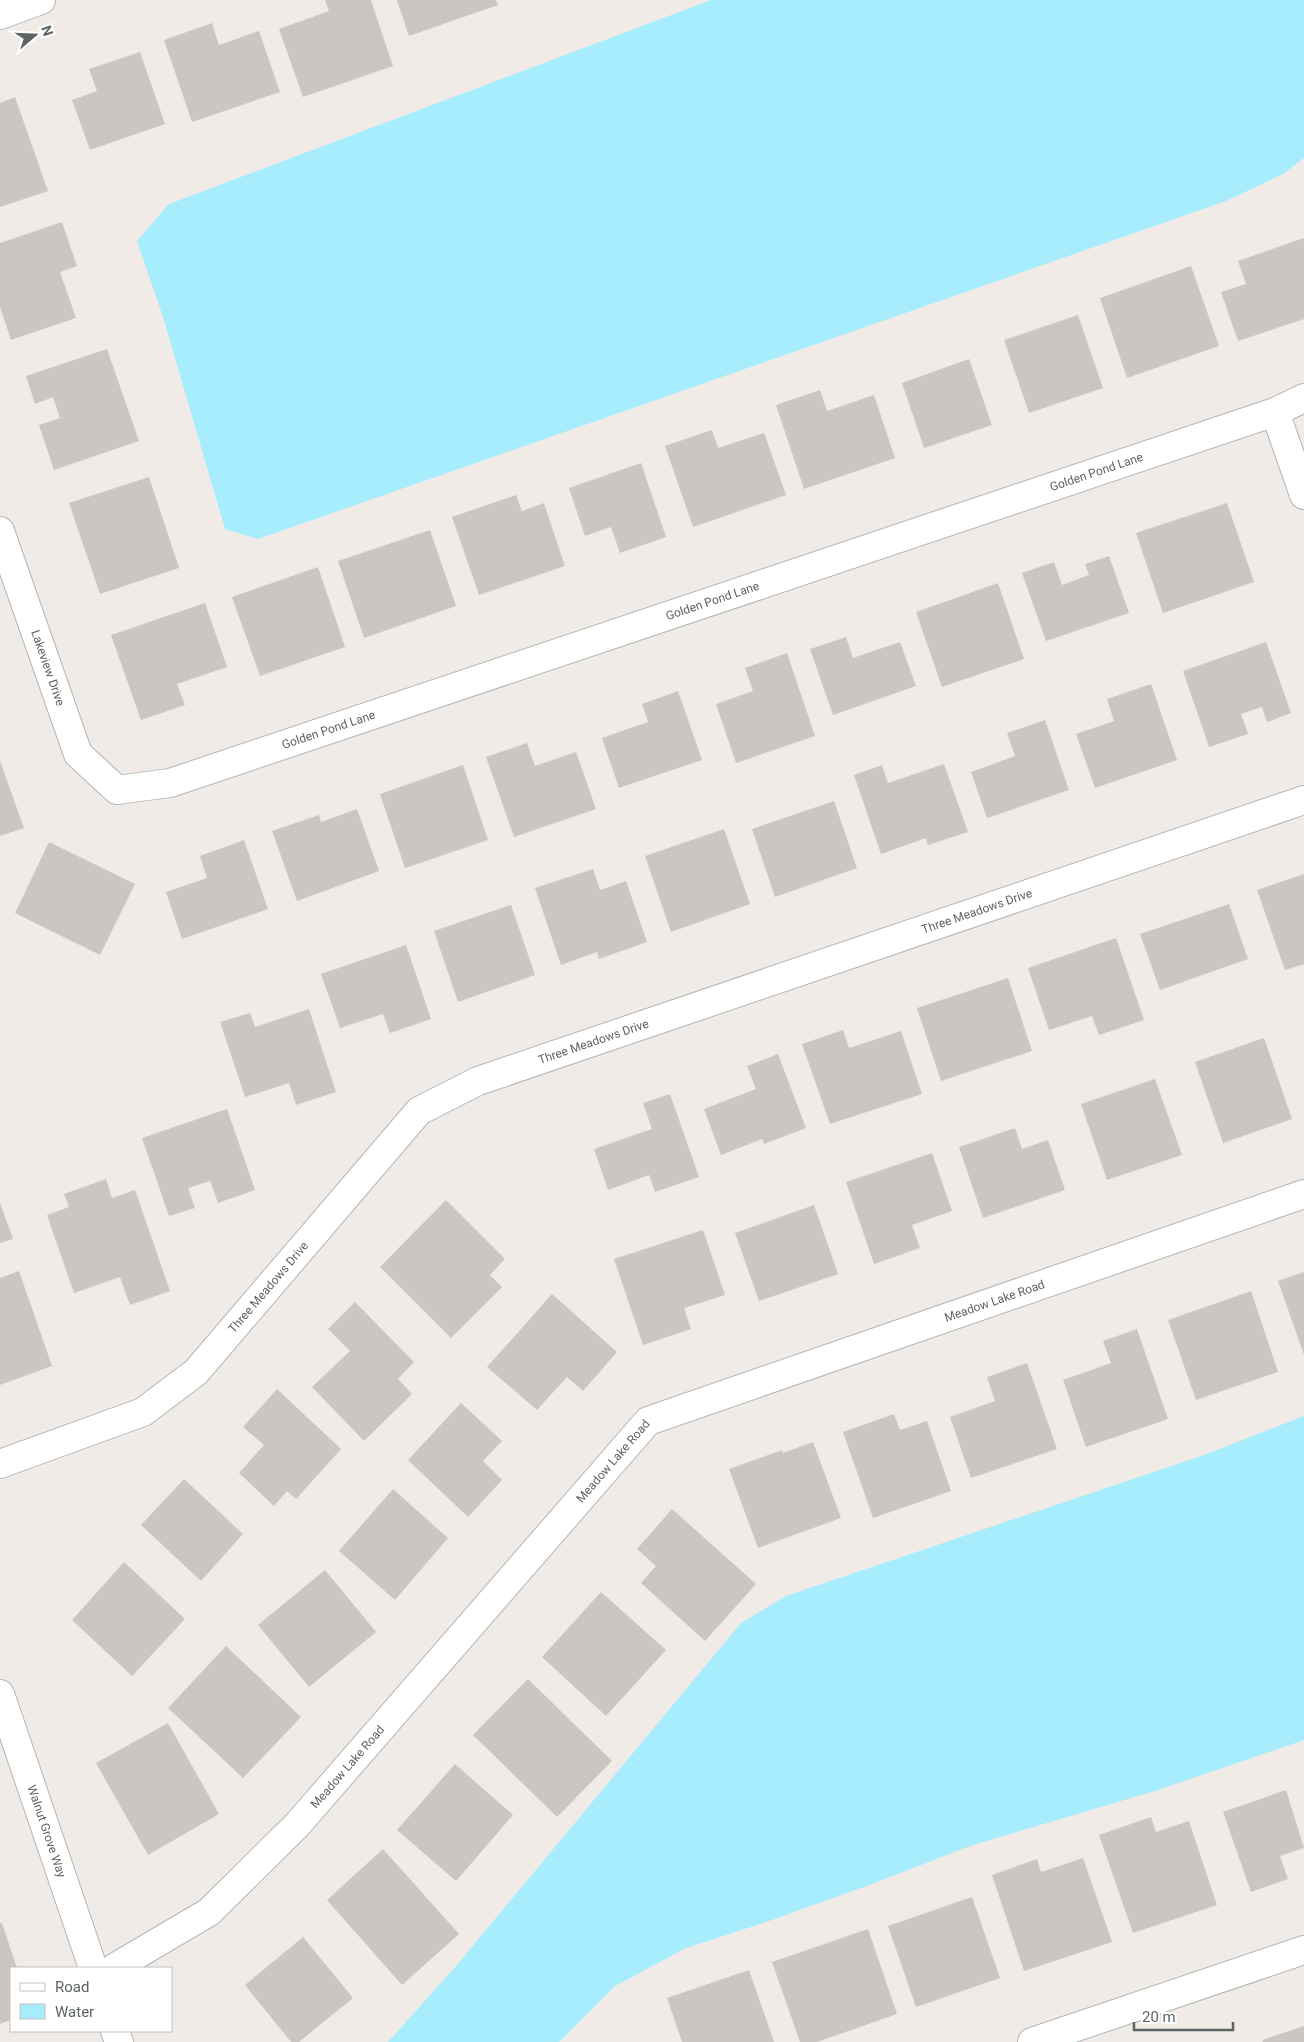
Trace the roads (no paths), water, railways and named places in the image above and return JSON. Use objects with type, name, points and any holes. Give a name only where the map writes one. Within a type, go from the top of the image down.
[{"type":"street","points":[[0,15],[41,0]]},
{"type":"street","name":"Golden Pond Lane","points":[[118,790],[170,783],[1275,412],[1304,398]]},
{"type":"street","points":[[1275,412],[1304,495]]},
{"type":"street","name":"Lakeview Drive","points":[[0,531],[78,754],[118,790]]},
{"type":"street","name":"Three Meadows Drive","points":[[0,1464],[143,1412],[196,1372],[419,1111],[487,1078],[1304,800]]},
{"type":"street","name":"Meadow Lake Road","points":[[116,1967],[209,1912],[297,1825],[648,1421],[1304,1194]]},
{"type":"street","name":"Walnut Grove Way","points":[[0,1694],[93,1967]]},
{"type":"street","points":[[1032,2042],[1304,1950]]},
{"type":"water","points":[[711,0],[1304,0],[1304,158],[1283,174],[1226,201],[258,539],[225,529],[163,317],[137,241],[169,204]]},
{"type":"water","points":[[1304,1416],[1304,1740],[1158,1790],[970,1846],[769,1921],[686,1948],[615,1986],[559,2042],[388,2042],[456,1966],[741,1623],[786,1596],[1204,1455]]}]
